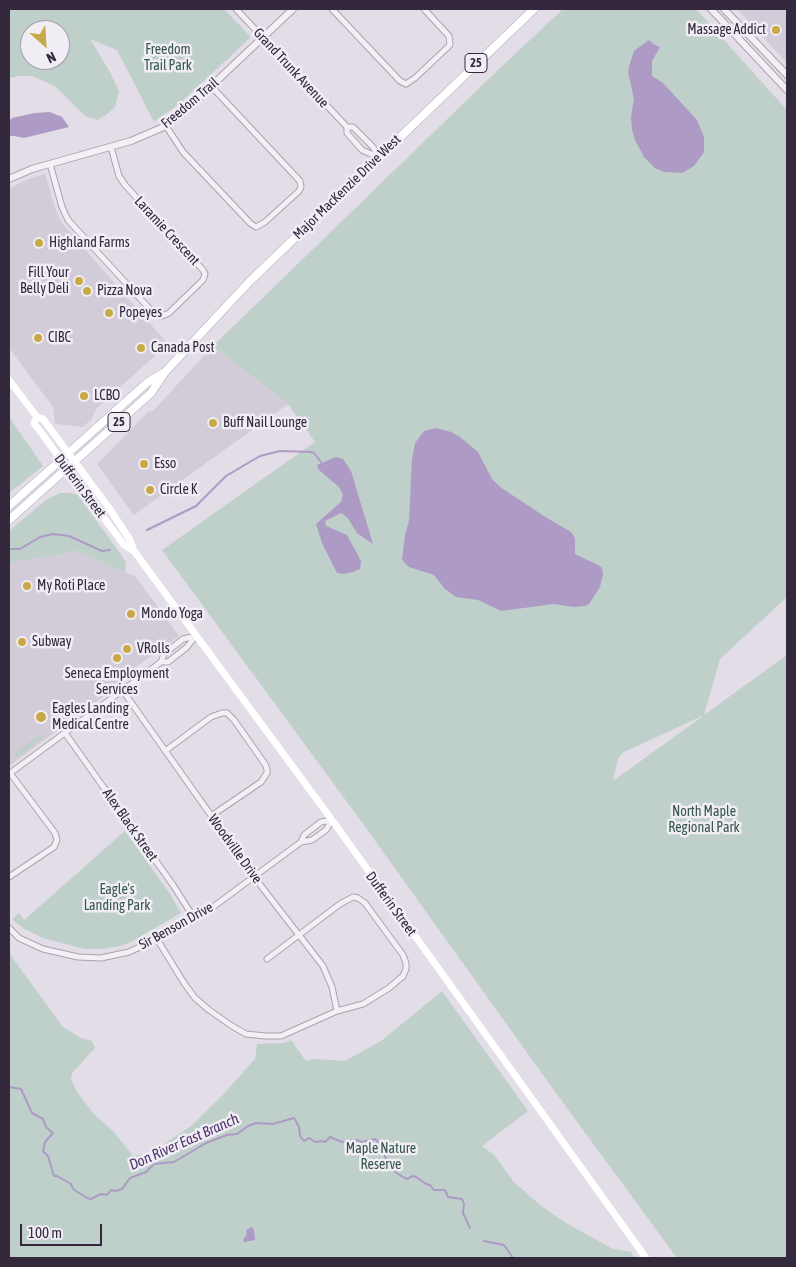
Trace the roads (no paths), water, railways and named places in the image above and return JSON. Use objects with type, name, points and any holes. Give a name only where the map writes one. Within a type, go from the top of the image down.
[{"type":"main road","name":"Major MacKenzie Drive West","points":[[9,520],[151,393],[165,372],[250,281],[534,9]]},
{"type":"main road","name":"Major MacKenzie Drive West","points":[[9,506],[148,382],[165,372]]},
{"type":"main road","name":"Dufferin Street","points":[[9,380],[37,417],[43,419],[75,462],[130,540],[134,552],[332,820],[646,1258]]},
{"type":"main road","name":"Dufferin Street","points":[[37,417],[34,424],[124,545],[134,552]]},
{"type":"street","name":"Grand Trunk Avenue","points":[[236,9],[347,127],[347,133],[362,150],[378,157]]},
{"type":"street","name":"Freedom Trail","points":[[9,179],[25,171],[143,137],[166,126],[293,9]]},
{"type":"street","points":[[332,9],[400,81],[406,84],[450,45],[449,36],[424,9]]},
{"type":"street","points":[[711,9],[787,90]]},
{"type":"street","points":[[724,9],[787,75]]},
{"type":"street","points":[[166,126],[182,152],[250,224],[256,227],[262,225],[299,191],[301,187],[300,181],[211,86]]},
{"type":"street","name":"Grand Trunk Avenue","points":[[347,127],[353,127],[373,147],[378,157]]},
{"type":"street","name":"Laramie Crescent","points":[[50,164],[62,207],[71,224],[156,315],[162,316],[169,313],[203,280],[205,274],[124,185],[119,176],[111,147]]},
{"type":"street","points":[[9,877],[54,847],[58,840],[55,833],[10,774],[161,662],[164,654],[183,639],[196,636]]},
{"type":"street","points":[[161,662],[168,662],[186,648],[196,636]]},
{"type":"street","name":"Woodville Drive","points":[[123,691],[164,751],[325,971],[332,987],[337,1011]]},
{"type":"street","points":[[164,751],[211,717],[227,713],[266,764],[268,768],[267,773],[261,782],[211,816]]},
{"type":"street","name":"Alex Black Street","points":[[66,733],[173,885],[194,918]]},
{"type":"street","name":"Sir Benson Drive","points":[[302,842],[304,835],[321,822],[332,820]]},
{"type":"street","name":"Sir Benson Drive","points":[[9,928],[19,938],[43,949],[78,957],[101,958],[129,952],[157,939],[213,907],[302,842],[312,840],[326,830],[332,820]]},
{"type":"street","points":[[157,939],[184,983],[196,998],[208,1010],[246,1034],[281,1036],[337,1011],[363,1004],[389,988],[402,976],[406,969],[403,955],[365,904],[354,897],[340,904],[267,959]]},
{"type":"waterway","points":[[147,530],[196,506],[226,476],[260,456],[280,451],[311,452],[321,462]]},
{"type":"waterway","points":[[9,549],[20,549],[40,537],[53,534],[69,536],[102,551],[110,550]]},
{"type":"waterway","name":"Don River East Branch","points":[[9,1087],[21,1089],[32,1113],[43,1119],[46,1127],[53,1133],[45,1142],[43,1151],[48,1156],[54,1176],[71,1184],[73,1189],[87,1198],[91,1199],[101,1194],[107,1195],[111,1190],[122,1189],[130,1178],[146,1172],[154,1164],[174,1162],[206,1143],[227,1135],[237,1134],[248,1126],[256,1123],[273,1124],[294,1118],[299,1127],[300,1136],[304,1141],[309,1138],[315,1142],[325,1142],[330,1137],[342,1142],[356,1140],[362,1142],[375,1139],[379,1143],[390,1167],[398,1174],[407,1179],[413,1176],[416,1177],[430,1185],[434,1190],[445,1190],[448,1197],[462,1199],[464,1204],[463,1213],[470,1228]]},
{"type":"waterway","name":"Don River East Branch","points":[[484,1241],[504,1245],[513,1258]]},
{"type":"place","name":"Massage Addict","points":[[776,30]]},
{"type":"place","name":"Highland Farms","points":[[39,243]]},
{"type":"place","name":"Fill Your Belly Deli","points":[[79,281]]},
{"type":"place","name":"Pizza Nova","points":[[87,291]]},
{"type":"place","name":"Popeyes","points":[[109,313]]},
{"type":"place","name":"CIBC","points":[[38,338]]},
{"type":"place","name":"Canada Post","points":[[141,348]]},
{"type":"place","name":"LCBO","points":[[84,396]]},
{"type":"place","name":"Buff Nail Lounge","points":[[213,423]]},
{"type":"place","name":"Esso","points":[[144,464]]},
{"type":"place","name":"Circle K","points":[[150,490]]},
{"type":"place","name":"My Roti Place","points":[[27,586]]},
{"type":"place","name":"Mondo Yoga","points":[[131,614]]},
{"type":"place","name":"Subway","points":[[22,642]]},
{"type":"place","name":"VRolls","points":[[127,649]]},
{"type":"place","name":"Seneca Employment Services","points":[[117,658]]},
{"type":"place","name":"Eagles Landing Medical Centre","points":[[41,717]]},
{"type":"park label","name":"Freedom Trail Park","points":[[168,58]]},
{"type":"park label","name":"North Maple Regional Park","points":[[704,820]]},
{"type":"park label","name":"Eagle's Landing Park","points":[[117,898]]},
{"type":"park label","name":"Maple Nature Reserve","points":[[381,1158]]}]
